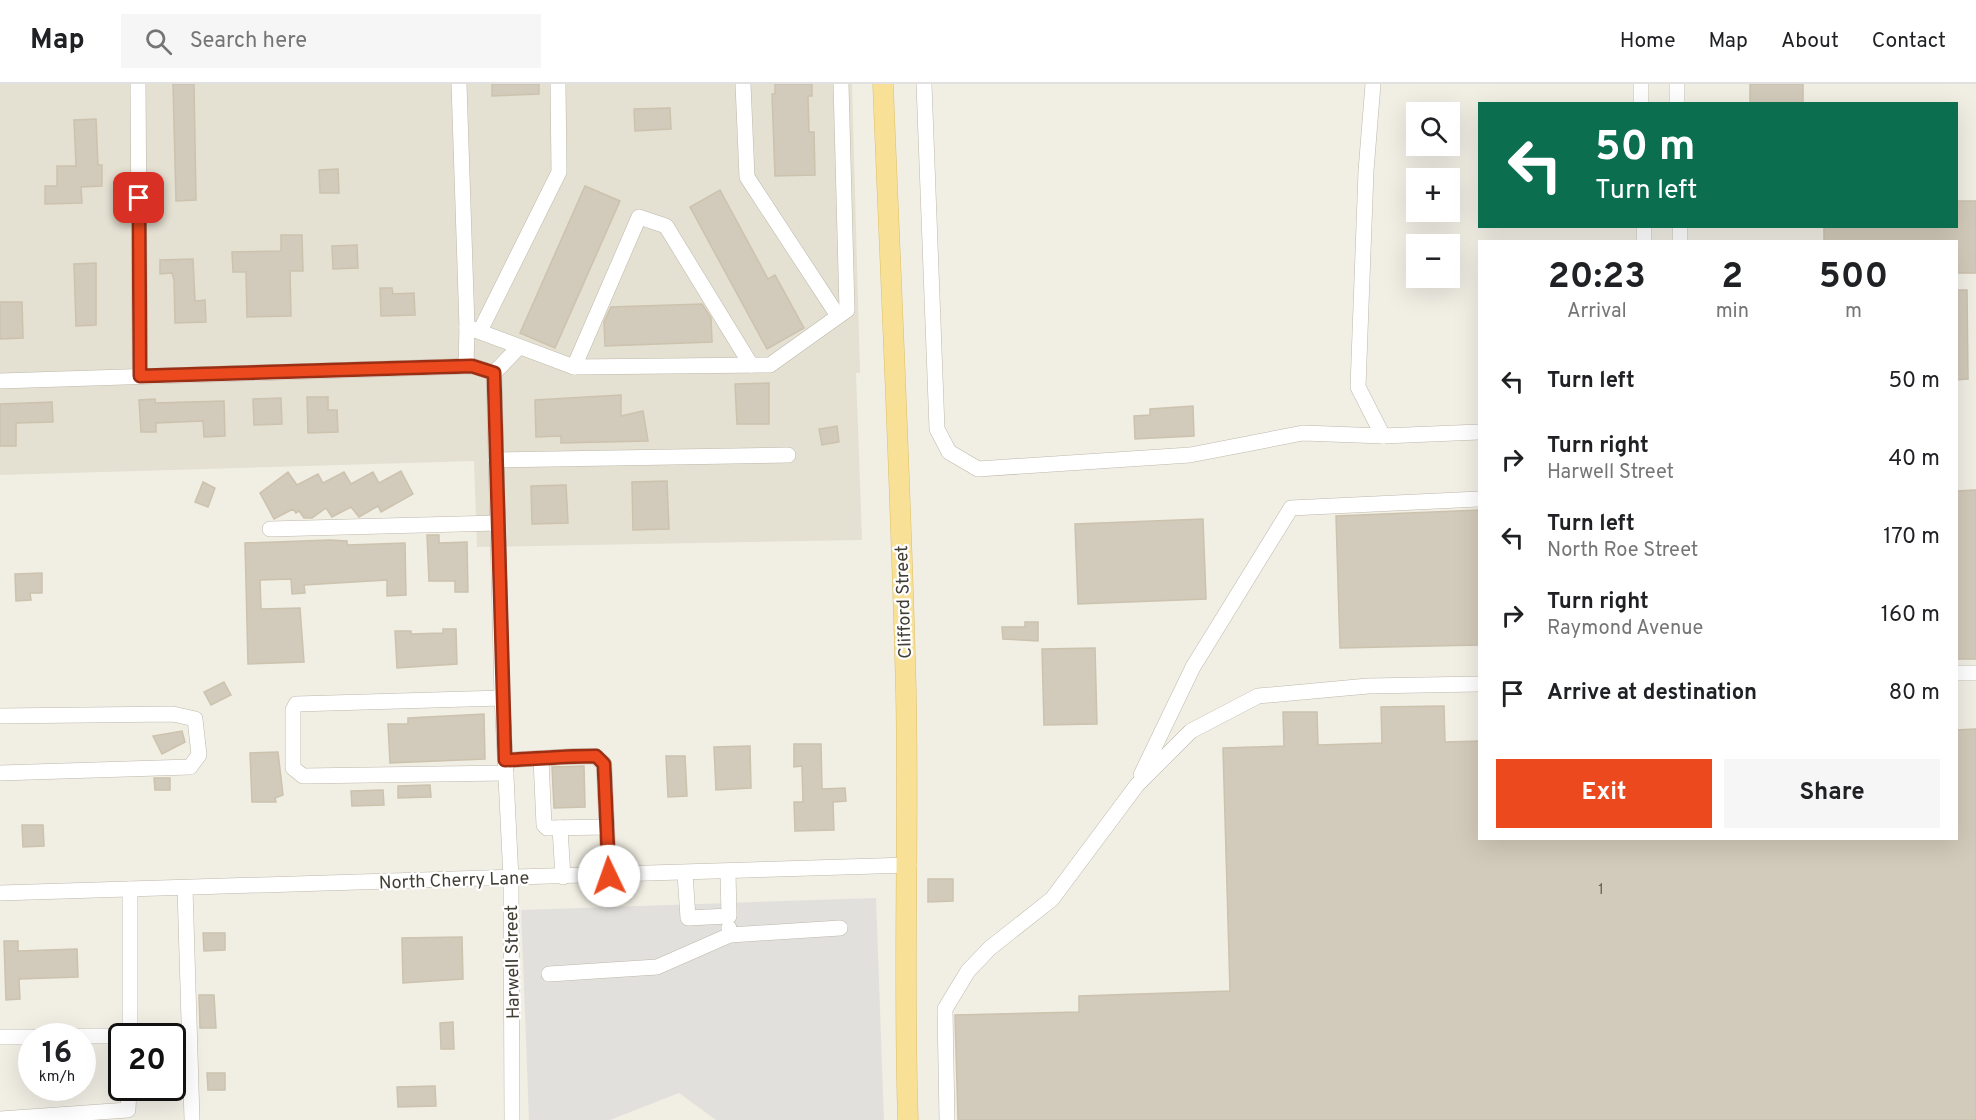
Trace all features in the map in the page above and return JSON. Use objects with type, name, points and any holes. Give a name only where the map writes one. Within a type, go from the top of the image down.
[{"type":"main road","name":"Clifford Street","points":[[883,84],[898,452],[909,865],[904,958],[908,1120]]},
{"type":"street","points":[[138,84],[140,376]]},
{"type":"street","points":[[459,84],[473,329],[466,366]]},
{"type":"street","points":[[473,329],[559,172],[558,84]]},
{"type":"street","points":[[742,84],[747,177],[838,316]]},
{"type":"street","points":[[473,329],[574,367],[770,365],[847,310],[841,84]]},
{"type":"street","points":[[924,84],[937,429],[949,452],[978,469],[1190,455],[1303,433],[1383,436],[1478,432]]},
{"type":"street","points":[[1373,84],[1366,171],[1358,387],[1383,436]]},
{"type":"street","points":[[1641,84],[1641,102]]},
{"type":"street","points":[[1677,84],[1677,102]]},
{"type":"street","points":[[574,367],[639,218],[666,226],[751,365]]},
{"type":"street","points":[[0,381],[466,366],[484,368],[494,373],[519,347]]},
{"type":"street","name":"Harwell Street","points":[[494,373],[502,699],[511,879],[512,1120]]},
{"type":"street","points":[[496,460],[788,454]]},
{"type":"street","points":[[1137,785],[1193,667],[1291,508],[1478,499]]},
{"type":"street","points":[[270,529],[498,523]]},
{"type":"street","points":[[1958,673],[1976,673]]},
{"type":"street","points":[[947,1120],[945,1009],[968,971],[990,948],[1052,899],[1137,785],[1191,731],[1258,696],[1368,686],[1478,684]]},
{"type":"street","points":[[502,699],[296,704],[293,710],[293,768],[303,776],[505,766],[552,756],[596,756],[604,764],[609,876]]},
{"type":"street","points":[[0,716],[173,714],[195,719],[199,754],[190,767],[0,772]]},
{"type":"street","points":[[541,759],[544,825],[547,828],[607,827]]},
{"type":"street","points":[[560,828],[563,877]]},
{"type":"street","name":"North Cherry Lane","points":[[0,893],[909,865]]},
{"type":"street","points":[[728,872],[730,935]]},
{"type":"street","points":[[685,873],[687,918],[729,916]]},
{"type":"street","points":[[186,888],[192,1120]]},
{"type":"street","points":[[130,889],[130,1023]]},
{"type":"street","points":[[549,974],[657,966],[730,935],[840,928]]},
{"type":"street","points":[[0,1038],[18,1037]]},
{"type":"street","points":[[0,1119],[128,1110],[128,1101]]},
{"type":"shaded area","points":[[0,84],[852,84],[860,373],[856,373],[862,540],[477,547],[474,461],[0,475]]},
{"type":"shaded area","points":[[876,898],[884,1120],[716,1120],[679,1093],[610,1120],[529,1120],[521,910]]},
{"type":"building","points":[[173,84],[194,84],[196,200],[176,201]]},
{"type":"building","points":[[492,84],[539,84],[539,94],[492,96]]},
{"type":"building","points":[[775,84],[812,84],[812,96],[808,96],[809,132],[814,132],[815,175],[775,176],[772,94],[775,94]]},
{"type":"building","points":[[1750,84],[1803,84],[1803,102],[1750,102]]},
{"type":"building","points":[[670,108],[671,129],[635,131],[634,109]]},
{"type":"building","points":[[96,119],[98,165],[102,165],[102,186],[81,187],[82,203],[45,204],[45,186],[57,186],[57,166],[76,166],[74,120]]},
{"type":"building","points":[[338,169],[339,193],[320,193],[319,170]]},
{"type":"building","points":[[585,186],[620,201],[555,348],[520,333]]},
{"type":"building","points":[[720,190],[768,279],[775,275],[804,328],[767,349],[690,207]]},
{"type":"building","points":[[1958,201],[1976,201],[1976,273],[1958,273],[1958,240],[1824,240],[1824,228],[1958,228]]},
{"type":"building","points":[[281,235],[302,235],[303,271],[290,271],[291,316],[247,317],[246,272],[233,272],[232,252],[281,251]]},
{"type":"building","points":[[357,245],[358,268],[333,269],[332,246]]},
{"type":"building","points":[[193,259],[195,301],[205,300],[206,322],[175,323],[174,280],[172,273],[160,274],[160,260]]},
{"type":"building","points":[[96,263],[96,325],[76,326],[74,264]]},
{"type":"building","points":[[380,288],[392,288],[393,294],[414,293],[415,315],[381,316]]},
{"type":"building","points":[[1958,290],[1967,290],[1968,379],[1958,380]]},
{"type":"building","points":[[0,302],[22,302],[23,338],[0,339]]},
{"type":"building","points":[[702,304],[711,318],[712,342],[605,346],[604,322],[611,307]]},
{"type":"building","points":[[769,383],[769,424],[737,424],[735,384]]},
{"type":"building","points":[[621,395],[621,416],[643,411],[648,441],[561,443],[561,436],[536,437],[535,400]]},
{"type":"building","points":[[307,397],[328,397],[328,410],[337,410],[338,432],[308,433]]},
{"type":"building","points":[[281,398],[282,424],[254,425],[253,399]]},
{"type":"building","points":[[155,399],[155,403],[224,401],[225,436],[204,437],[203,421],[156,423],[156,432],[141,432],[139,400]]},
{"type":"building","points":[[52,402],[53,422],[16,423],[16,446],[0,446],[0,404]]},
{"type":"building","points":[[1193,406],[1194,436],[1135,439],[1134,416],[1150,415],[1150,409]]},
{"type":"building","points":[[837,426],[839,442],[822,445],[819,429]]},
{"type":"building","points":[[401,471],[413,494],[381,512],[378,506],[359,517],[351,507],[332,517],[326,508],[312,518],[304,518],[299,511],[296,513],[293,509],[274,519],[260,493],[288,472],[297,485],[318,474],[323,483],[344,472],[351,484],[373,472],[379,483]]},
{"type":"building","points":[[667,481],[669,529],[633,530],[632,482]]},
{"type":"building","points":[[203,482],[215,488],[208,507],[195,502]]},
{"type":"building","points":[[566,485],[568,523],[532,524],[531,486]]},
{"type":"building","points":[[1976,490],[1976,659],[1958,659],[1958,491]]},
{"type":"building","points":[[1478,510],[1478,645],[1340,648],[1336,516]]},
{"type":"building","points":[[1203,519],[1206,599],[1078,604],[1075,524]]},
{"type":"building","points":[[427,535],[439,535],[439,543],[467,542],[468,592],[455,592],[455,581],[429,581]]},
{"type":"building","points":[[347,541],[347,545],[405,543],[406,595],[387,596],[387,580],[304,585],[305,593],[292,594],[291,579],[260,580],[261,609],[300,608],[304,662],[248,664],[245,543]]},
{"type":"building","points":[[42,573],[42,593],[30,593],[31,600],[16,601],[15,574]]},
{"type":"building","points":[[1025,622],[1038,622],[1038,641],[1003,639],[1002,627],[1025,627]]},
{"type":"building","points":[[443,629],[456,629],[457,664],[397,668],[395,631],[411,631],[411,634],[443,633]]},
{"type":"building","points":[[1095,648],[1097,724],[1044,725],[1042,649]]},
{"type":"building","points":[[224,682],[231,695],[211,705],[204,692]]},
{"type":"building","points":[[1444,706],[1445,742],[1478,741],[1478,840],[1958,840],[1958,730],[1976,729],[1976,1120],[958,1120],[955,1015],[1079,1012],[1079,996],[1230,991],[1223,748],[1284,746],[1283,712],[1317,712],[1318,745],[1382,743],[1381,707]]},
{"type":"building","points":[[484,714],[485,759],[390,763],[388,724],[408,724],[408,718]]},
{"type":"building","points":[[182,731],[185,742],[162,754],[153,736]]},
{"type":"building","points":[[794,744],[821,744],[822,789],[845,788],[846,801],[833,802],[834,830],[795,831],[794,802],[803,802],[802,766],[794,767]]},
{"type":"building","points":[[750,746],[751,788],[716,790],[714,747]]},
{"type":"building","points":[[278,752],[283,795],[275,798],[276,802],[252,802],[250,753]]},
{"type":"building","points":[[666,756],[685,756],[687,796],[668,797]]},
{"type":"building","points":[[584,766],[585,807],[554,808],[552,767]]},
{"type":"building","points":[[154,778],[170,778],[170,790],[155,790]]},
{"type":"building","points":[[430,785],[431,797],[398,798],[398,786]]},
{"type":"building","points":[[383,790],[384,805],[352,806],[351,791]]},
{"type":"building","points":[[22,825],[43,825],[44,846],[23,847]]},
{"type":"building","points":[[928,879],[953,879],[953,901],[928,902]]},
{"type":"building","points":[[203,933],[225,933],[225,950],[204,951]]},
{"type":"building","points":[[462,937],[463,979],[403,983],[402,938]]},
{"type":"building","points":[[4,941],[18,941],[18,951],[77,949],[78,977],[19,979],[20,999],[6,1000]]},
{"type":"building","points":[[199,995],[214,995],[216,1028],[200,1028]]},
{"type":"building","points":[[453,1022],[454,1049],[441,1049],[440,1023]]},
{"type":"building","points":[[207,1073],[225,1073],[225,1090],[208,1090]]},
{"type":"building","points":[[435,1086],[436,1106],[398,1107],[397,1087]]},
{"type":"route","points":[[139,198],[140,376],[472,366],[494,373],[505,760],[541,759],[552,756],[596,756],[601,759],[604,764],[609,876]]}]
